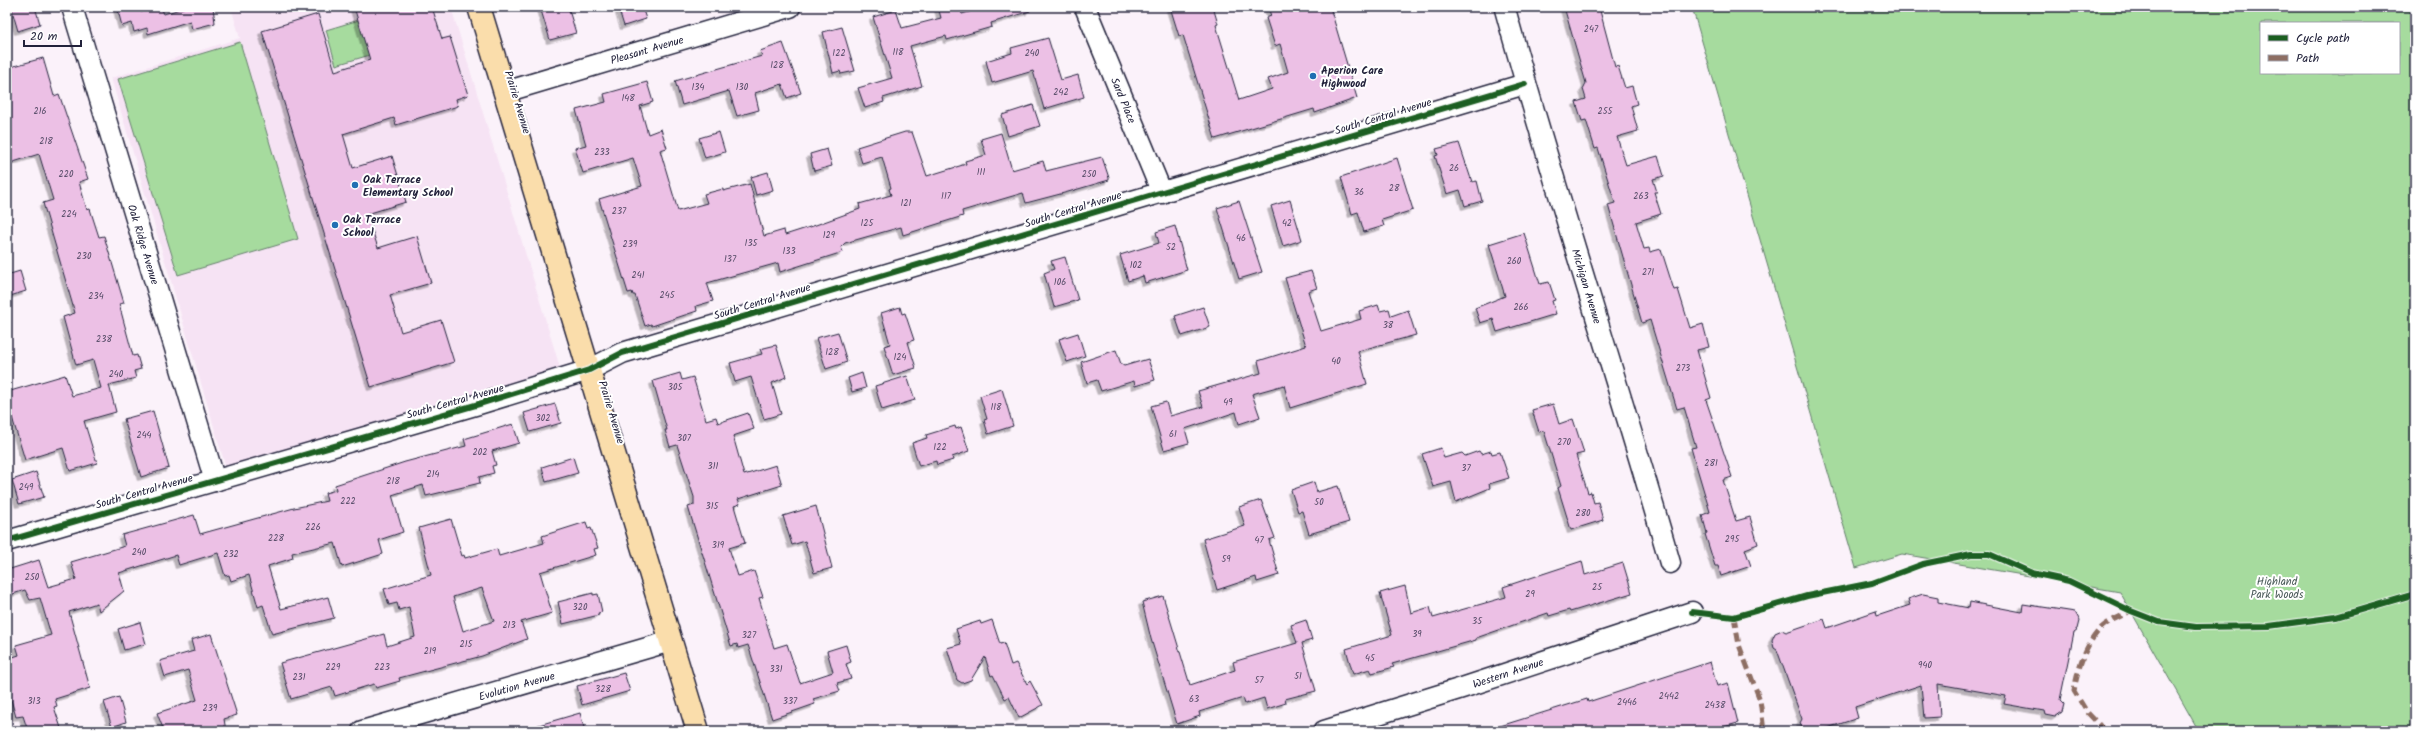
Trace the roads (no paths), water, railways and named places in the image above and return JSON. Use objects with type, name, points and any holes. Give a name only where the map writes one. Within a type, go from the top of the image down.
[{"type":"main road","name":"Prairie Avenue","points":[[479,7],[698,731]]},
{"type":"street","name":"Oak Ridge Avenue","points":[[72,7],[215,481]]},
{"type":"street","name":"Pleasant Avenue","points":[[505,92],[790,7]]},
{"type":"street","name":"Sard Place","points":[[1085,7],[1162,193]]},
{"type":"street","name":"Michigan Avenue","points":[[1505,9],[1526,84],[1638,450],[1670,563]]},
{"type":"street","name":"South Central Avenue","points":[[7,541],[589,370],[613,356],[1526,84]]},
{"type":"street","name":"Western Avenue","points":[[1324,731],[1462,688],[1692,612]]},
{"type":"street","name":"Evolution Avenue","points":[[362,731],[671,641]]},
{"type":"place","name":"Aperion Care Highwood","points":[[1313,76]]},
{"type":"place","name":"Oak Terrace Elementary School","points":[[355,185]]},
{"type":"place","name":"Oak Terrace School","points":[[335,225]]},
{"type":"park label","name":"Highland Park Woods","points":[[2277,587]]}]
